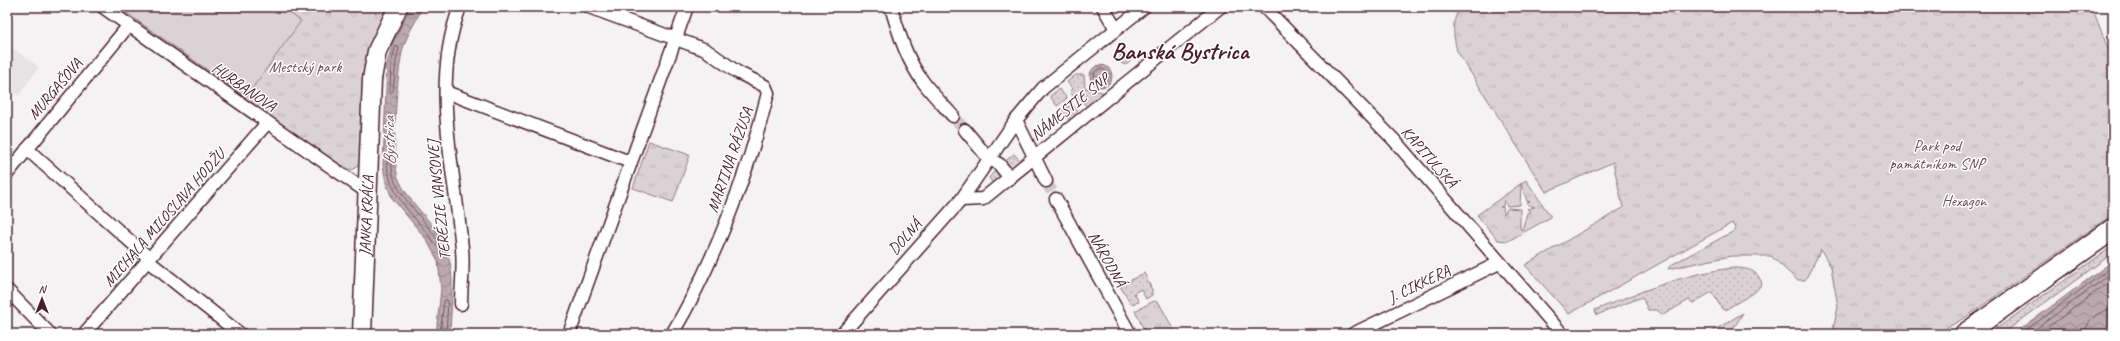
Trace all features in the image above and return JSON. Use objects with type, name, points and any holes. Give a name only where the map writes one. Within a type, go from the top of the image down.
[{"type":"main road","points":[[1965,334],[2113,229]]},
{"type":"street","name":"HURBANOVA","points":[[103,7],[367,192]]},
{"type":"street","name":"JANKA KRÁĽA","points":[[362,334],[367,192],[374,66],[378,51],[398,7]]},
{"type":"street","name":"TERÉZIE VANSOVEJ","points":[[460,7],[447,54],[446,92],[448,138],[463,251],[461,304]]},
{"type":"street","name":"MARTINA RÁZUSA","points":[[589,7],[708,52],[737,72],[766,86],[768,93],[743,172],[716,246],[699,286],[672,334]]},
{"type":"street","points":[[569,334],[687,7]]},
{"type":"street","points":[[891,7],[902,42],[910,61],[924,83],[953,116]]},
{"type":"street","points":[[1103,7],[1116,29]]},
{"type":"street","name":"NÁMESTIE SNP","points":[[989,159],[1016,120],[1042,88],[1144,7]]},
{"type":"street","name":"NÁMESTIE SNP","points":[[960,200],[983,199],[1220,7]]},
{"type":"street","name":"KAPITULSKÁ","points":[[1264,7],[1394,140],[1562,334]]},
{"type":"street","name":"MURGAŠOVA","points":[[7,174],[129,26]]},
{"type":"street","points":[[446,92],[630,162]]},
{"type":"street","name":"NÁMESTIE SNP","points":[[1016,120],[1046,180]]},
{"type":"street","name":"MICHALA MILOSLAVA HODŽU","points":[[84,334],[267,122]]},
{"type":"street","points":[[965,130],[989,159],[999,164],[1010,178]]},
{"type":"street","points":[[27,148],[149,260],[240,334]]},
{"type":"street","name":"DOLNÁ","points":[[842,334],[960,200],[989,159]]},
{"type":"street","name":"NÁRODNÁ","points":[[1056,199],[1130,334]]},
{"type":"street","name":"J. CIKKERA","points":[[1353,334],[1499,263]]},
{"type":"street","points":[[7,290],[50,334]]},
{"type":"shaded area","points":[[7,7],[17,7],[7,21]]},
{"type":"shaded area","points":[[7,44],[39,67],[19,95],[11,90],[7,95]]},
{"type":"green space","name":"Mestský park","points":[[113,7],[387,7],[371,43],[366,61],[362,155],[356,168],[351,170],[337,163]]},
{"type":"green space","points":[[118,7],[281,7],[301,21],[246,97]]},
{"type":"green space","name":"Park pod pamätníkom SNP","points":[[1460,7],[2092,7],[2113,62],[2113,214],[1966,317],[1936,334],[1832,334],[1838,307],[1831,267],[1821,250],[1805,280],[1797,280],[1771,256],[1731,256],[1668,269],[1671,265],[1736,230],[1732,223],[1569,314],[1525,265],[1623,208],[1613,162],[1546,192],[1457,51],[1454,23]]},
{"type":"green space","points":[[1123,54],[1127,54],[1129,55],[1129,63],[1123,64],[1120,61],[1120,57]]},
{"type":"green space","points":[[1076,75],[1084,75],[1085,88],[1106,93],[1088,108],[1082,101],[1079,103],[1070,92],[1073,89],[1067,82]]},
{"type":"green space","points":[[1059,89],[1067,98],[1057,106],[1050,96]]},
{"type":"green space","points":[[1072,104],[1079,113],[1070,121],[1062,111]]},
{"type":"green space","points":[[649,141],[690,155],[673,202],[633,188]]},
{"type":"green space","points":[[1014,154],[1023,164],[1011,173],[1003,163]]},
{"type":"green space","points":[[998,167],[1006,177],[995,186],[989,178]]},
{"type":"green space","points":[[1526,180],[1551,217],[1508,241],[1498,240],[1477,215]],"holes":[[[1521,184],[1527,201],[1530,202],[1527,203],[1528,205],[1535,207],[1527,209],[1531,212],[1527,213],[1522,230],[1520,229],[1520,209],[1508,208],[1504,214],[1503,207],[1500,207],[1503,206],[1504,200],[1507,206],[1520,205]]]},
{"type":"green space","points":[[2113,246],[2113,253],[2002,334],[1989,334]]},
{"type":"green space","points":[[1734,268],[1748,269],[1755,273],[1762,284],[1755,292],[1725,310],[1722,309],[1712,292],[1693,303],[1689,300],[1663,315],[1657,310],[1648,310],[1642,297],[1597,315],[1595,310],[1663,284],[1698,274]]},
{"type":"green space","points":[[1144,273],[1152,290],[1152,295],[1146,299],[1141,289],[1134,293],[1139,302],[1131,304],[1120,286]]},
{"type":"green space","points":[[1154,301],[1159,303],[1176,334],[1146,334],[1135,311]]},
{"type":"green space","points":[[1743,313],[1730,334],[1708,334]]},
{"type":"water","name":"Bystrica","points":[[411,7],[422,7],[409,33],[403,48],[401,59],[395,115],[396,170],[402,187],[435,229],[443,241],[448,253],[452,279],[450,334],[436,334],[441,289],[438,261],[426,239],[392,198],[386,183],[383,165],[387,64],[393,42]]},
{"type":"water","points":[[1101,65],[1109,68],[1112,76],[1109,84],[1101,87],[1093,84],[1090,76],[1093,68]]},
{"type":"water","points":[[2113,261],[2113,323],[2098,334],[2014,334]]},
{"type":"tunnel","points":[[953,116],[965,130]]},
{"type":"tunnel","points":[[1046,181],[1056,199]]},
{"type":"district","name":"Banská Bystrica","points":[[1180,51]]},
{"type":"park label","name":"Hexagon","points":[[1964,201]]}]
